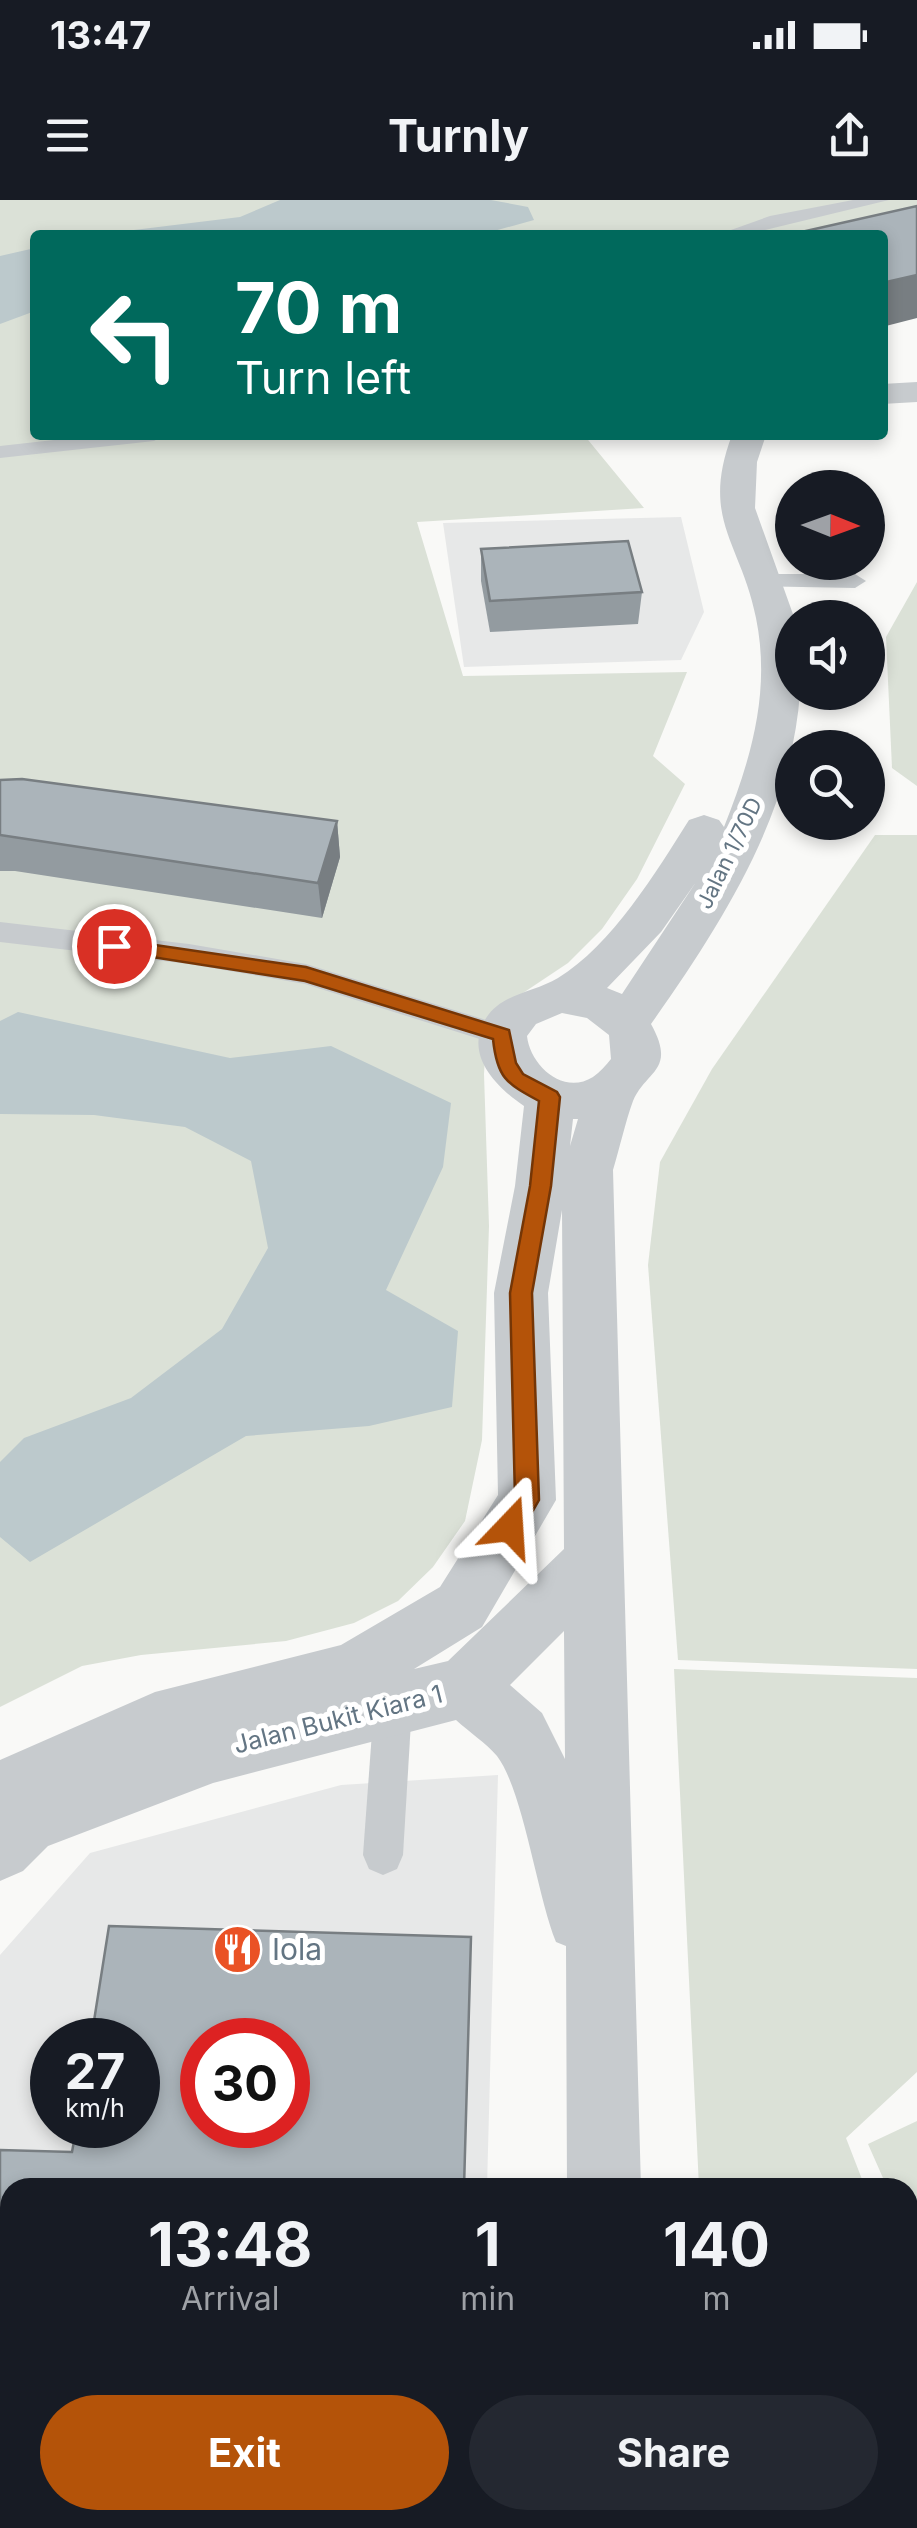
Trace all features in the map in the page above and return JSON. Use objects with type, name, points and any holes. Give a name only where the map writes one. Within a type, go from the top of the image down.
[{"type":"street","points":[[888,380],[917,379]]},
{"type":"street","points":[[888,394],[917,392]]},
{"type":"street","name":"Jalan 1/70D","points":[[568,996],[616,956],[678,881],[737,768],[748,706],[741,606],[710,507],[710,462],[717,440]]},
{"type":"street","name":"Jalan 1/70D","points":[[627,1022],[682,948],[753,812],[766,772],[782,689],[776,618],[739,529],[738,459],[747,440]]},
{"type":"street","points":[[568,996],[598,1001],[627,1022],[636,1036],[635,1066],[626,1080],[612,1090],[582,1099],[550,1097],[516,1079],[506,1065],[502,1035],[522,1008],[539,1000],[568,996]]},
{"type":"street","points":[[604,2178],[588,1170],[612,1090]]},
{"type":"street","name":"Jalan Bukit Kiara 1","points":[[0,1802],[30,1777],[156,1723],[353,1672],[460,1607],[527,1500],[521,1293],[541,1186],[550,1097]]},
{"type":"street","name":"Jalan Bukit Kiara 1","points":[[0,1848],[26,1822],[213,1751],[465,1687],[594,1561]]},
{"type":"street","points":[[465,1687],[520,1735],[542,1781],[601,1994]]},
{"type":"lane","points":[[743,230],[880,200]]},
{"type":"lane","points":[[0,452],[109,440]]},
{"type":"lane","points":[[760,581],[854,581]]},
{"type":"lane","points":[[0,932],[189,954],[306,974],[502,1035]]},
{"type":"lane","points":[[383,1855],[393,1706]]},
{"type":"shaded area","points":[[0,200],[917,200],[917,215],[848,230],[30,230],[30,440],[588,440],[644,508],[417,522],[463,676],[687,672],[653,756],[685,784],[637,879],[602,929],[568,963],[505,1005],[486,1039],[489,1226],[482,1440],[465,1521],[433,1567],[398,1601],[354,1623],[286,1641],[141,1655],[82,1666],[0,1707]]},
{"type":"shaded area","points":[[280,200],[491,200],[528,207],[534,220],[498,230],[134,230],[240,217]]},
{"type":"shaded area","points":[[30,249],[30,313],[0,324],[0,256]]},
{"type":"shaded area","points":[[681,517],[704,612],[681,660],[464,667],[443,523]]},
{"type":"shaded area","points":[[917,582],[917,786],[892,768],[886,637]]},
{"type":"shaded area","points":[[885,835],[917,835],[917,1669],[678,1660],[648,1265],[660,1162],[712,1069],[872,840],[885,840]]},
{"type":"shaded area","points":[[18,1012],[230,1058],[331,1046],[451,1103],[443,1167],[386,1290],[458,1331],[452,1407],[369,1426],[246,1436],[30,1562],[0,1537],[0,1462],[24,1438],[131,1398],[222,1329],[268,1248],[251,1161],[185,1127],[94,1115],[0,1114],[0,1021]]},
{"type":"shaded area","points":[[674,1669],[917,1678],[917,2072],[846,2138],[862,2178],[699,2178]]},
{"type":"shaded area","points":[[498,1775],[487,2178],[0,2178],[0,1955],[90,1853],[341,1785]]},
{"type":"shaded area","points":[[917,2121],[917,2178],[883,2178],[868,2144]]},
{"type":"building","points":[[917,206],[917,275],[888,282],[888,230],[810,230]]},
{"type":"building","points":[[628,541],[642,592],[490,601],[481,549]]},
{"type":"building","points":[[22,779],[337,821],[318,883],[0,835],[0,780]]},
{"type":"building","points":[[109,1926],[471,1937],[464,2178],[0,2178],[0,2150],[72,2152],[73,2148],[160,2148],[160,2018],[94,2018]]},
{"type":"place","name":"Iola","points":[[237,1950]]},
{"type":"route","points":[[114,946],[306,974],[502,1035],[501,1050],[516,1079],[550,1097],[541,1186],[521,1293],[527,1500],[510,1527]]}]
